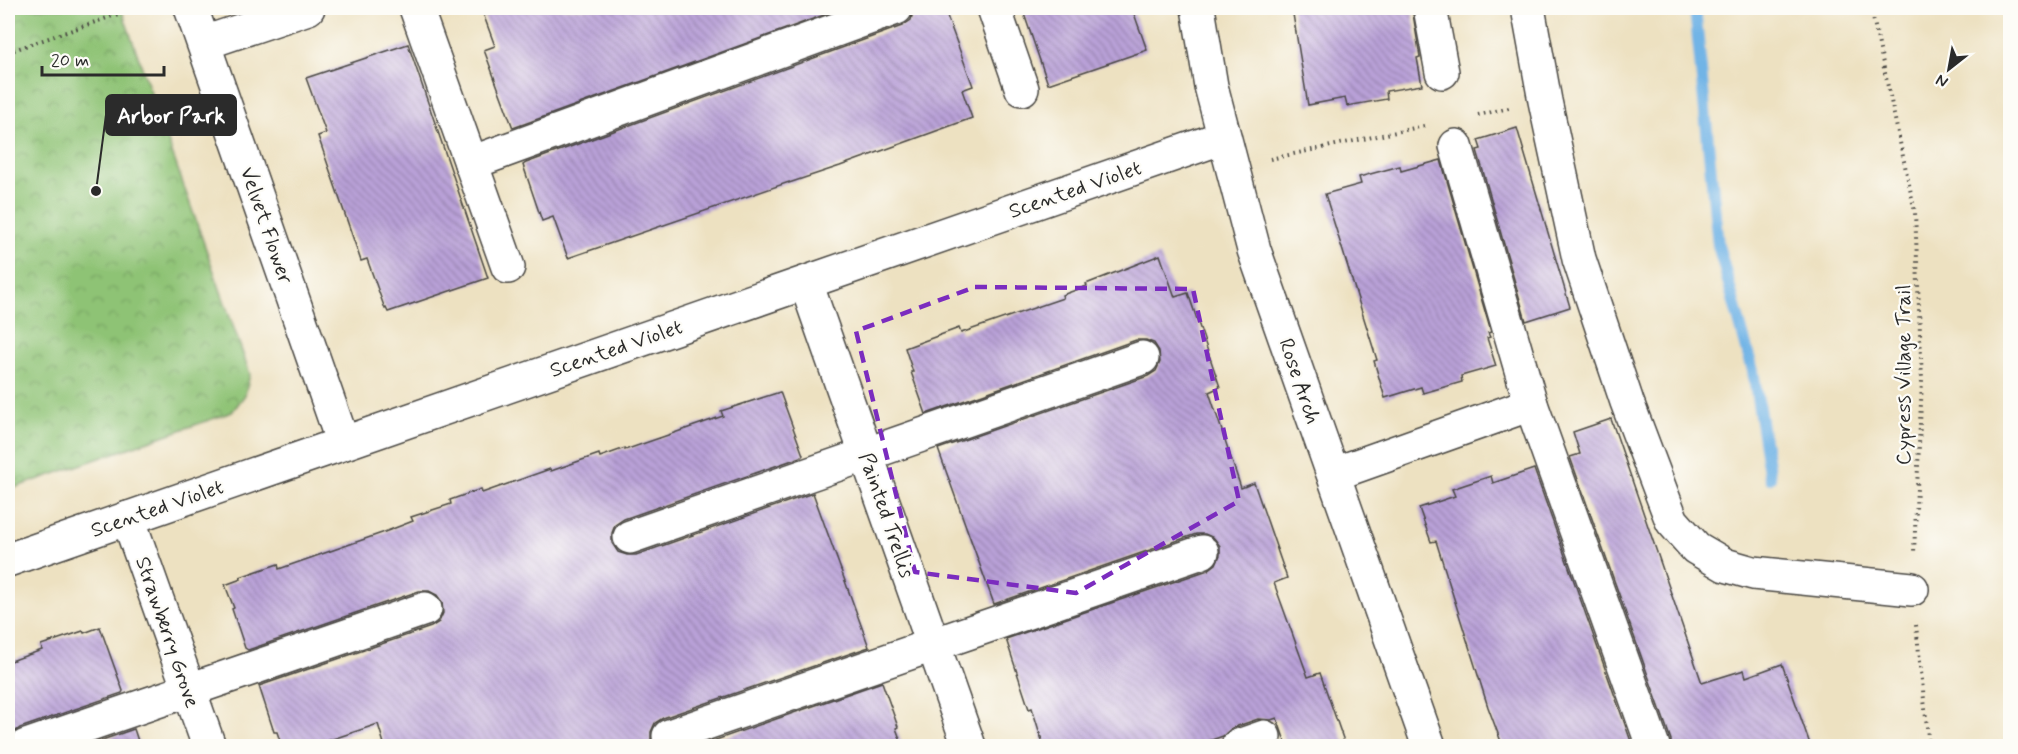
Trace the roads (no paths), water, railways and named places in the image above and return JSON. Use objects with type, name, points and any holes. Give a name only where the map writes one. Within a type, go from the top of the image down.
[{"type":"street","name":"Velvet Flower","points":[[191,8],[343,443]]},
{"type":"street","points":[[204,43],[308,8]]},
{"type":"street","points":[[416,8],[508,267]]},
{"type":"street","points":[[471,163],[896,8]]},
{"type":"street","points":[[994,8],[1022,89]]},
{"type":"street","name":"Rose Arch","points":[[1198,8],[1211,86],[1254,250],[1429,747]]},
{"type":"street","points":[[1430,8],[1442,72]]},
{"type":"street","points":[[1528,8],[1545,101],[1579,259],[1627,402],[1672,520],[1696,548],[1725,565],[1753,573],[1912,590]]},
{"type":"street","points":[[1456,146],[1531,405],[1653,747]]},
{"type":"street","name":"Scented Violet","points":[[8,560],[806,283],[1229,152]]},
{"type":"street","name":"Painted Trellis","points":[[806,283],[969,747]]},
{"type":"street","points":[[630,537],[1142,358]]},
{"type":"street","points":[[1334,474],[1531,405]]},
{"type":"street","name":"Strawberry Grove","points":[[128,518],[209,747]]},
{"type":"street","points":[[669,736],[1202,552]]},
{"type":"street","points":[[26,747],[425,609]]},
{"type":"waterway","points":[[1695,8],[1718,245],[1753,371],[1770,478]]},
{"type":"place","name":"Arbor Park","points":[[96,191]]}]
